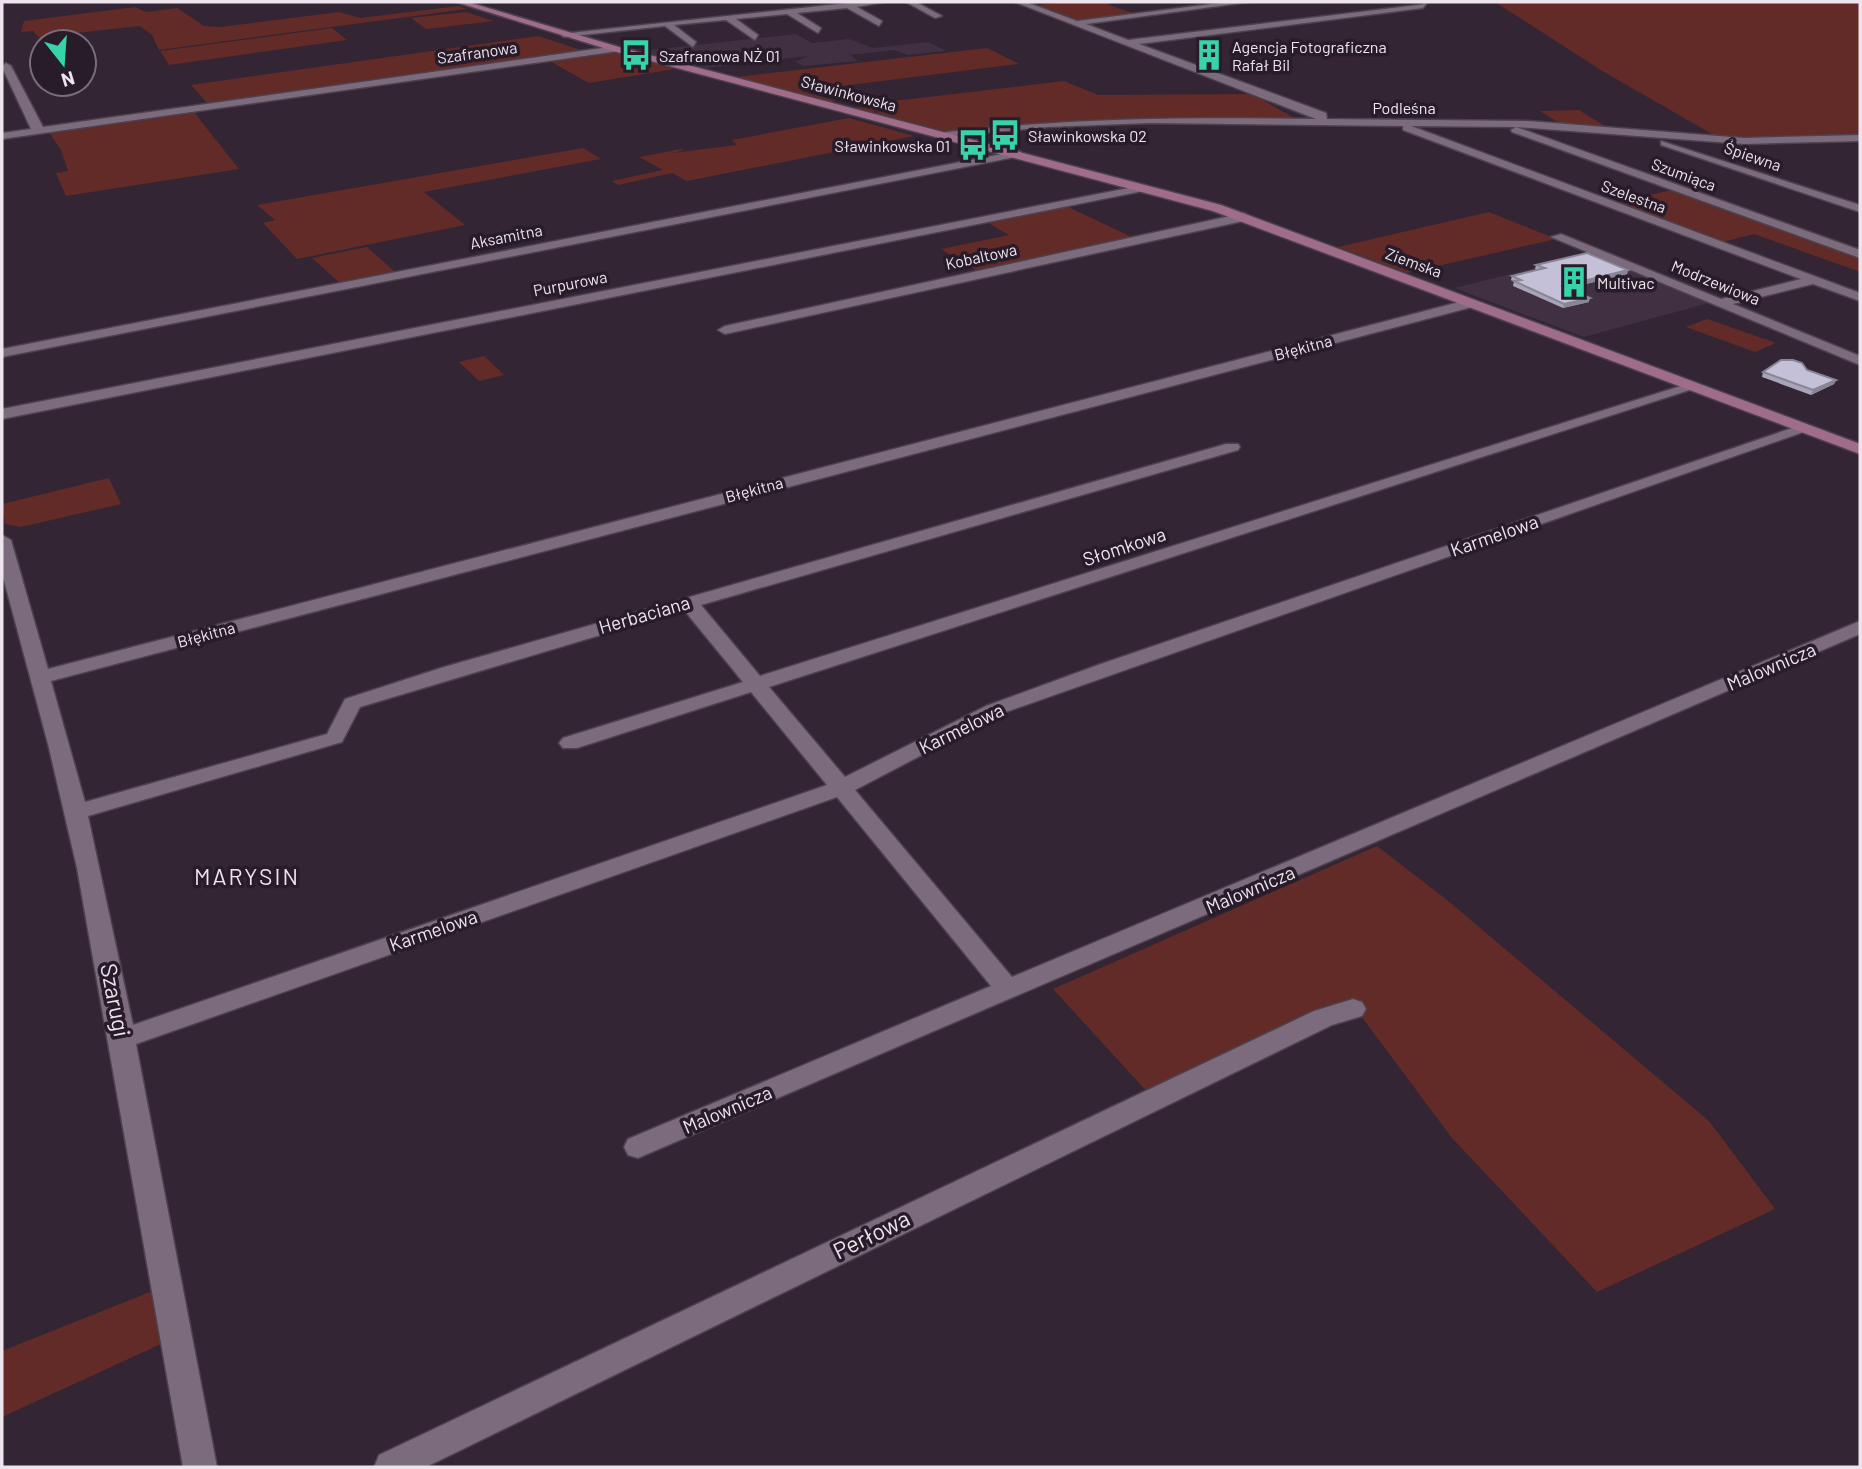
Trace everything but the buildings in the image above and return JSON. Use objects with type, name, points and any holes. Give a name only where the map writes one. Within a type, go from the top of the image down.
[{"type":"street","name":"Sławinkowska","points":[[460,2],[564,34],[947,135]]},
{"type":"street","points":[[564,34],[667,24],[682,19],[727,18],[830,4],[880,2]]},
{"type":"street","points":[[910,2],[938,16]]},
{"type":"street","points":[[1020,2],[1321,119]]},
{"type":"street","points":[[1074,22],[1245,2]]},
{"type":"street","points":[[848,5],[878,23]]},
{"type":"street","points":[[1128,43],[1423,6]]},
{"type":"street","points":[[788,11],[818,30]]},
{"type":"street","points":[[727,18],[755,37]]},
{"type":"street","points":[[667,24],[693,44]]},
{"type":"street","name":"Szafranowa","points":[[2,136],[616,48]]},
{"type":"street","points":[[6,66],[36,128],[41,130]]},
{"type":"street","name":"Podleśna","points":[[947,135],[1014,127],[1118,120],[1321,119],[1349,123],[1498,124],[1777,142],[1860,138]]},
{"type":"street","name":"Szelestna","points":[[1398,123],[1860,298]]},
{"type":"street","name":"Szumiąca","points":[[1498,124],[1860,254]]},
{"type":"street","name":"Śpiewna","points":[[1636,134],[1860,209]]},
{"type":"street","name":"Ziemska","points":[[947,135],[1244,217],[1860,449]]},
{"type":"street","name":"Aksamitna","points":[[2,353],[1017,154]]},
{"type":"street","name":"Purpurowa","points":[[2,414],[1144,188]]},
{"type":"street","name":"Kobaltowa","points":[[725,330],[1244,217]]},
{"type":"street","name":"Modrzewiowa","points":[[1557,237],[1860,361]]},
{"type":"street","points":[[1722,303],[1814,280]]},
{"type":"street","name":"Błękitna","points":[[38,678],[1471,303]]},
{"type":"street","name":"Słomkowa","points":[[569,743],[1692,387]]},
{"type":"street","name":"Karmelowa","points":[[124,1038],[839,789],[993,710],[1804,429]]},
{"type":"street","name":"Herbaciana","points":[[77,812],[335,738],[352,703],[451,671],[687,601],[1232,447]]},
{"type":"street","name":"Szarugi","points":[[2,540],[77,812],[124,1038],[162,1273],[200,1467]]},
{"type":"street","points":[[687,601],[839,789],[1008,990]]},
{"type":"street","name":"Malownicza","points":[[638,1147],[1860,627]]},
{"type":"street","name":"Perłowa","points":[[391,1467],[1323,1018],[1353,1009]]},
{"type":"shaded area","points":[[1120,2],[1107,4],[1135,14],[1078,20],[1038,5]]},
{"type":"shaded area","points":[[1495,2],[1860,2],[1860,137],[1719,138],[1604,72]]},
{"type":"shaded area","points":[[459,6],[467,9],[159,50],[152,35],[140,26],[98,31],[98,28],[28,28],[28,31],[21,32],[24,21],[135,7],[146,12],[177,8],[204,26],[221,27],[339,12],[360,18]]},
{"type":"shaded area","points":[[466,12],[494,21],[426,29],[411,18]]},
{"type":"shaded area","points":[[332,28],[347,40],[169,65],[160,51]]},
{"type":"shaded area","points":[[796,34],[812,43],[849,39],[873,48],[929,42],[946,51],[908,55],[894,50],[850,55],[858,61],[804,66],[795,62],[808,56],[707,68],[641,51]]},
{"type":"shaded area","points":[[538,36],[584,51],[209,105],[191,85]]},
{"type":"shaded area","points":[[987,48],[1019,64],[802,91],[836,101],[828,102],[737,77]]},
{"type":"shaded area","points":[[610,51],[675,69],[589,83],[548,60]]},
{"type":"shaded area","points":[[1064,81],[1098,95],[1252,94],[1296,119],[1113,119],[945,131],[875,113],[880,111],[870,112],[852,107],[868,108],[868,104]]},
{"type":"shaded area","points":[[1579,110],[1611,130],[1559,123],[1540,111]]},
{"type":"shaded area","points":[[193,111],[239,169],[66,196],[56,173],[68,171],[61,150],[49,132]]},
{"type":"shaded area","points":[[849,118],[914,136],[687,181],[672,173],[618,185],[612,181],[663,170],[639,157],[681,149],[684,150],[673,153],[737,145],[732,140]]},
{"type":"shaded area","points":[[583,148],[601,159],[424,192],[465,225],[297,259],[263,223],[275,220],[257,205]]},
{"type":"shaded area","points":[[1671,190],[1860,256],[1860,272],[1754,234],[1723,242],[1616,203]]},
{"type":"shaded area","points":[[1064,205],[1138,240],[977,271],[941,249],[1009,235],[985,221]]},
{"type":"shaded area","points":[[1489,212],[1556,239],[1407,273],[1338,247]]},
{"type":"shaded area","points":[[367,247],[395,272],[340,283],[312,258]]},
{"type":"shaded area","points":[[1590,254],[1709,303],[1584,337],[1454,288]]},
{"type":"shaded area","points":[[1707,319],[1776,343],[1755,352],[1686,327]]},
{"type":"shaded area","points":[[484,356],[504,375],[479,381],[459,362]]},
{"type":"shaded area","points":[[109,478],[121,504],[21,527],[5,524],[2,504]]},
{"type":"shaded area","points":[[1377,846],[1447,900],[1709,1121],[1775,1209],[1597,1292],[1452,1138],[1361,1016],[1346,1002],[1151,1096],[1053,989]]},
{"type":"shaded area","points":[[165,1286],[174,1338],[2,1417],[2,1351]]},
{"type":"place","name":"Szafranowa NŻ 01","points":[[636,55]]},
{"type":"place","name":"Agencja Fotograficzna Rafał Bil","points":[[1209,55]]},
{"type":"place","name":"Sławinkowska 02","points":[[1005,135]]},
{"type":"place","name":"Sławinkowska 01","points":[[973,145]]},
{"type":"place","name":"Multivac","points":[[1574,282]]},
{"type":"district","name":"MARYSIN","points":[[247,876]]}]
